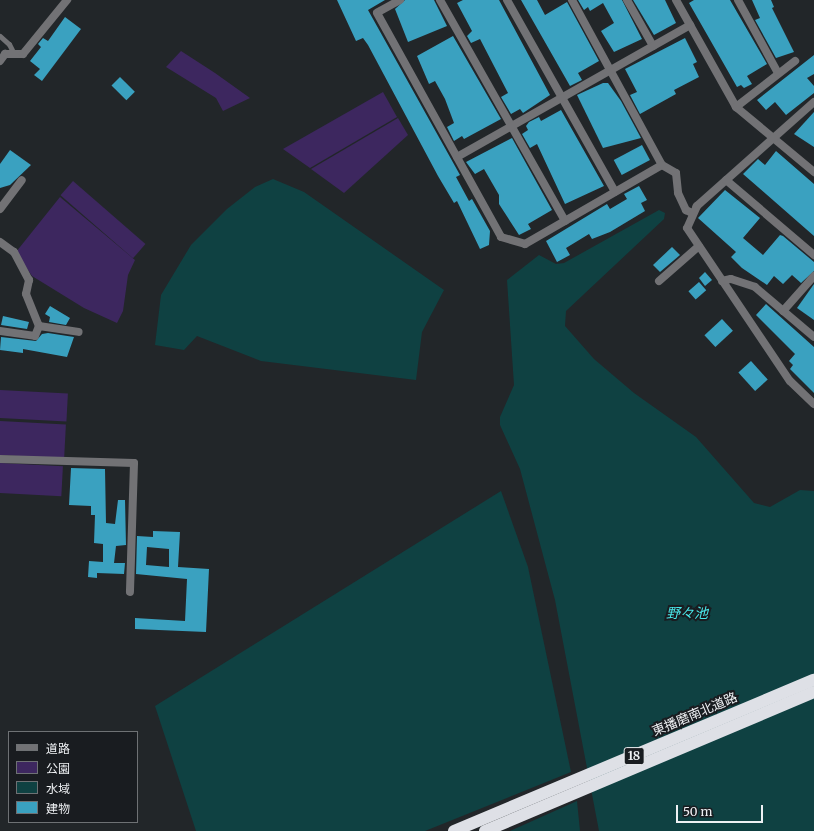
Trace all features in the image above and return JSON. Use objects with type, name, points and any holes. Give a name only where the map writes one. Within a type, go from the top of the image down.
[{"type":"highway","name":"東播磨南北道路","points":[[454,831],[814,680]]},
{"type":"highway","name":"東播磨南北道路","points":[[485,831],[814,692]]},
{"type":"street","points":[[0,61],[5,54],[23,54],[67,0]]},
{"type":"street","points":[[400,0],[377,13],[501,237],[525,244],[662,165]]},
{"type":"street","points":[[440,0],[565,221]]},
{"type":"street","points":[[507,0],[615,192]]},
{"type":"street","points":[[572,0],[662,165],[676,173],[678,193],[686,210],[692,213]]},
{"type":"street","points":[[627,0],[653,46]]},
{"type":"street","points":[[676,0],[736,107],[814,172]]},
{"type":"street","points":[[738,0],[778,73]]},
{"type":"street","points":[[457,157],[513,127],[690,25]]},
{"type":"street","points":[[736,107],[795,61]]},
{"type":"street","points":[[814,102],[773,137],[692,213],[687,228],[790,381],[814,404]]},
{"type":"street","points":[[0,209],[22,180]]},
{"type":"street","points":[[726,180],[814,255]]},
{"type":"street","points":[[0,242],[14,252],[29,280],[26,294],[39,326],[35,336],[0,331]]},
{"type":"street","points":[[659,281],[699,246]]},
{"type":"street","points":[[784,311],[814,276]]},
{"type":"street","points":[[722,281],[731,279],[755,287],[814,337]]},
{"type":"street","points":[[39,326],[79,332]]},
{"type":"street","points":[[0,459],[134,463],[130,592]]},
{"type":"lane","points":[[0,36],[9,44],[14,54]]},
{"type":"green space","points":[[181,51],[250,98],[223,111],[216,98],[166,67]]},
{"type":"green space","points":[[383,92],[397,117],[310,168],[283,149]]},
{"type":"green space","points":[[398,118],[408,135],[344,193],[311,169]]},
{"type":"green space","points":[[73,181],[145,244],[133,258],[61,195]]},
{"type":"green space","points":[[60,197],[135,260],[128,275],[123,311],[117,323],[84,308],[32,276],[16,252]]},
{"type":"green space","points":[[0,390],[68,394],[66,422],[0,418]]},
{"type":"green space","points":[[0,421],[66,424],[64,458],[0,455]]},
{"type":"green space","points":[[0,463],[63,466],[61,496],[0,493]]},
{"type":"water","points":[[273,179],[304,192],[444,290],[422,332],[416,380],[261,361],[197,336],[184,350],[155,345],[161,295],[191,245],[227,209],[255,187]]},
{"type":"water","name":"野々池","points":[[659,210],[665,213],[664,219],[566,311],[565,326],[594,359],[634,393],[696,437],[754,503],[770,507],[800,490],[814,491],[814,831],[599,831],[555,600],[520,469],[500,425],[500,417],[514,385],[507,280],[539,255],[556,264],[564,263]]},
{"type":"water","points":[[501,491],[528,567],[571,772],[425,831],[196,831],[155,706]]},
{"type":"water","points":[[577,801],[580,831],[510,831]]},
{"type":"building","points":[[337,0],[385,0],[368,10],[460,175],[456,177],[469,201],[472,199],[490,231],[489,245],[480,249],[457,201],[454,203],[438,176],[368,45],[363,38],[356,41]]},
{"type":"building","points":[[405,0],[434,0],[447,26],[408,42],[395,9]]},
{"type":"building","points":[[463,0],[499,0],[550,95],[523,113],[520,109],[511,114],[501,97],[508,93],[480,39],[471,43],[467,36],[472,31],[457,3]]},
{"type":"building","points":[[521,0],[537,0],[545,15],[567,2],[599,61],[578,73],[582,80],[570,86]]},
{"type":"building","points":[[578,0],[622,0],[642,39],[614,52],[601,31],[614,23],[603,3],[590,11],[588,7],[584,10]]},
{"type":"building","points":[[633,0],[665,0],[676,23],[654,35]]},
{"type":"building","points":[[694,0],[730,0],[767,64],[747,76],[752,84],[744,88],[741,85],[737,87],[689,3]]},
{"type":"building","points":[[752,0],[771,0],[774,7],[772,8],[794,52],[776,58],[755,20],[760,18]]},
{"type":"building","points":[[65,17],[81,29],[42,81],[34,75],[40,69],[30,61],[41,47],[38,44],[43,38],[48,41]]},
{"type":"building","points":[[453,36],[501,119],[464,139],[462,136],[454,141],[447,127],[454,123],[445,99],[435,81],[429,84],[417,56]]},
{"type":"building","points":[[685,38],[697,62],[693,64],[699,77],[674,90],[676,94],[640,114],[630,95],[637,92],[625,69]]},
{"type":"building","points":[[814,55],[814,74],[807,78],[814,86],[814,93],[786,115],[775,102],[766,110],[757,100]]},
{"type":"building","points":[[120,77],[135,92],[126,100],[112,85]]},
{"type":"building","points":[[603,83],[608,83],[621,101],[641,138],[603,148],[577,95]]},
{"type":"building","points":[[561,110],[604,186],[565,204],[537,144],[530,148],[522,134],[528,130],[526,126],[529,122],[539,117],[541,121]]},
{"type":"building","points":[[814,112],[814,147],[794,134]]},
{"type":"building","points":[[512,138],[552,210],[528,224],[531,229],[519,235],[499,204],[499,195],[484,169],[475,174],[466,162]]},
{"type":"building","points":[[642,145],[650,160],[622,175],[614,160]]},
{"type":"building","points":[[10,150],[31,165],[10,185],[0,188],[0,164]]},
{"type":"building","points":[[776,151],[814,184],[814,236],[743,174],[758,159],[765,165]]},
{"type":"building","points":[[639,186],[647,200],[641,203],[645,211],[610,232],[592,239],[589,234],[566,248],[570,255],[557,262],[546,241],[607,204],[610,209],[627,199],[624,194]]},
{"type":"building","points":[[725,190],[760,218],[743,238],[763,255],[780,235],[783,236],[814,262],[814,271],[801,283],[792,275],[783,284],[774,276],[767,285],[742,268],[731,257],[736,252],[698,218]]},
{"type":"building","points":[[672,247],[680,255],[660,272],[653,265]]},
{"type":"building","points":[[705,272],[712,280],[705,286],[699,278]]},
{"type":"building","points":[[699,282],[706,290],[696,299],[688,291]]},
{"type":"building","points":[[814,284],[814,320],[797,308]]},
{"type":"building","points":[[766,304],[814,347],[814,393],[790,369],[793,365],[789,361],[795,354],[756,315]]},
{"type":"building","points":[[50,306],[70,318],[66,325],[49,322],[50,317],[45,314]]},
{"type":"building","points":[[3,316],[29,322],[27,329],[1,325]]},
{"type":"building","points":[[722,319],[733,331],[715,347],[704,335]]},
{"type":"building","points":[[48,333],[74,337],[67,357],[23,349],[23,353],[0,350],[1,337],[36,341],[42,334]]},
{"type":"building","points":[[751,361],[768,380],[755,391],[738,372]]},
{"type":"building","points":[[71,468],[105,469],[106,523],[115,524],[118,500],[125,500],[126,545],[116,546],[114,563],[125,563],[124,574],[97,573],[97,578],[88,577],[89,561],[103,562],[103,544],[94,543],[95,515],[91,515],[91,506],[69,505]]},
{"type":"building","points":[[153,531],[180,532],[178,567],[209,569],[206,632],[135,629],[135,618],[185,621],[187,579],[136,574],[137,536],[153,537]],"holes":[[[147,547],[169,549],[169,567],[146,565]]]}]
